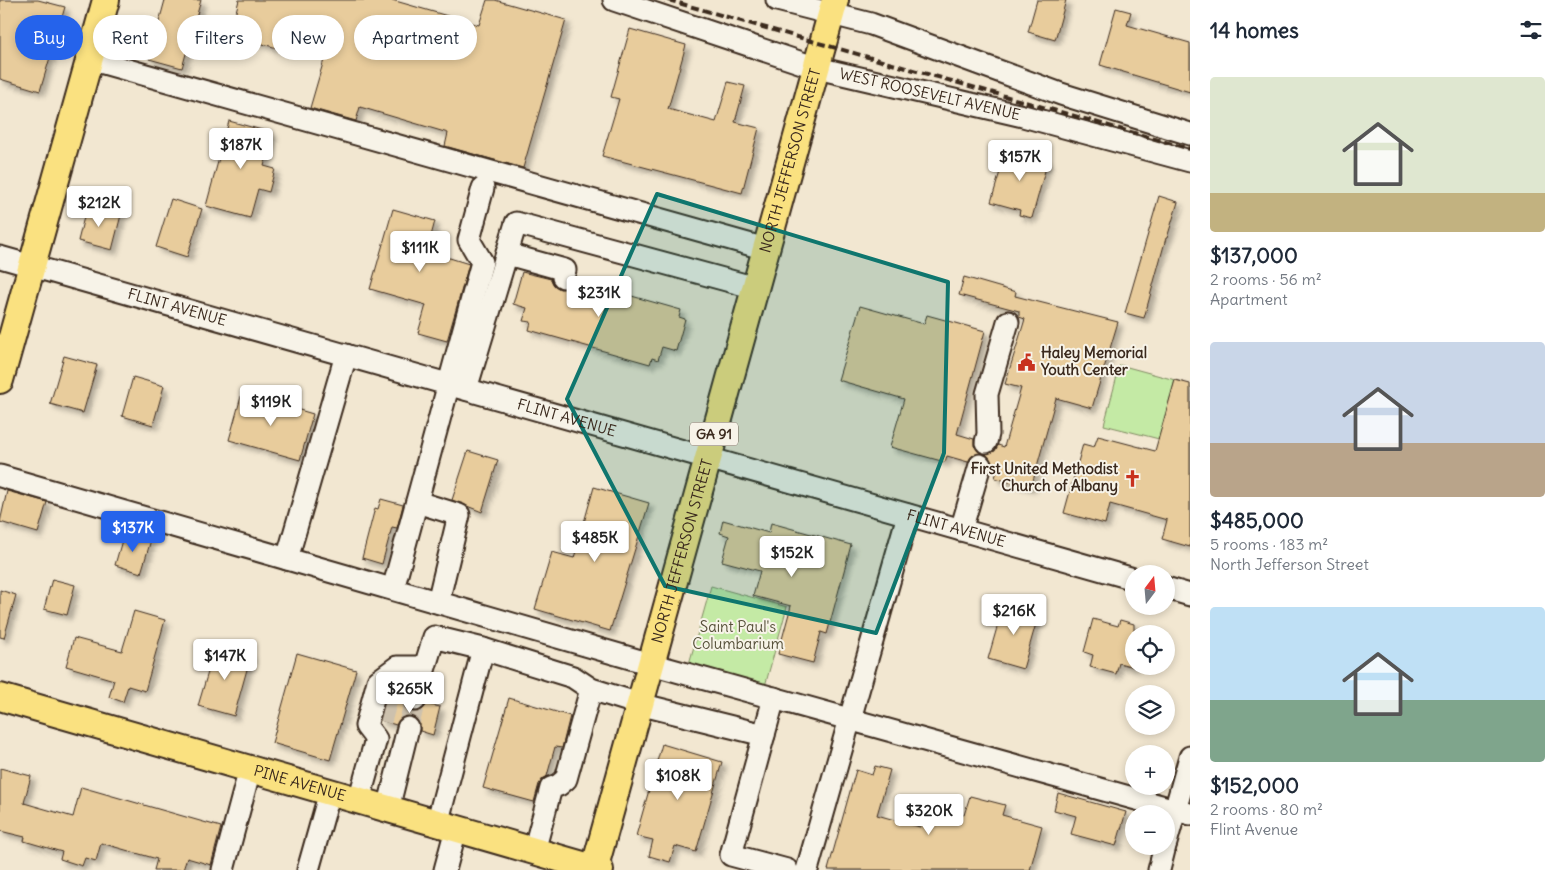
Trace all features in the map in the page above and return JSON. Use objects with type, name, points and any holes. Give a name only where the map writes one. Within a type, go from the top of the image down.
[{"type":"main road","points":[[0,380],[106,0]]},
{"type":"main road","name":"NORTH JEFFERSON STREET","points":[[596,869],[639,704],[834,7]]},
{"type":"main road","name":"PINE AVENUE","points":[[0,697],[596,869]]},
{"type":"street","name":"WEST ROOSEVELT AVENUE","points":[[614,0],[816,68],[1023,116],[1190,162]]},
{"type":"street","points":[[777,0],[834,7],[871,24],[1061,94],[1190,134]]},
{"type":"street","points":[[89,59],[766,249]]},
{"type":"street","points":[[458,387],[482,262],[469,240],[483,188]]},
{"type":"street","points":[[393,589],[417,502],[507,254],[516,223],[756,288]]},
{"type":"street","points":[[507,254],[565,270],[563,277]]},
{"type":"street","name":"FLINT AVENUE","points":[[0,257],[1125,576]]},
{"type":"street","points":[[986,442],[988,434],[987,394],[1008,322]]},
{"type":"street","points":[[287,559],[346,355]]},
{"type":"street","points":[[961,530],[980,465]]},
{"type":"street","points":[[0,476],[651,664],[1183,812]]},
{"type":"street","points":[[417,502],[459,515],[438,602]]},
{"type":"street","points":[[807,870],[908,515]]},
{"type":"street","points":[[1175,590],[1190,594]]},
{"type":"street","points":[[415,700],[434,637],[483,649],[573,677],[591,689],[639,704],[764,735]]},
{"type":"street","points":[[445,870],[447,826],[483,649]]},
{"type":"street","points":[[359,800],[379,730],[366,726],[378,681],[397,667],[424,667]]},
{"type":"street","points":[[389,693],[397,667]]},
{"type":"street","points":[[534,851],[551,788],[559,785],[566,779],[591,689]]},
{"type":"street","points":[[774,698],[729,862],[787,870]]},
{"type":"street","points":[[388,809],[408,728]]},
{"type":"street","points":[[1175,828],[1183,812],[1190,757]]},
{"type":"street","points":[[223,870],[250,769]]},
{"type":"street","points":[[308,870],[330,792]]},
{"type":"street","points":[[1159,870],[1163,855]]},
{"type":"highlighted area","points":[[657,194],[948,282],[944,453],[876,633],[665,586],[567,399]]},
{"type":"green space","points":[[1120,365],[1175,380],[1159,439],[1104,425]]},
{"type":"green space","name":"Saint Paul's Columbarium","points":[[711,586],[787,607],[765,686],[689,664]]},
{"type":"building","points":[[0,0],[38,0],[65,7],[63,15],[15,15],[15,60],[49,60],[40,91],[0,79]]},
{"type":"building","points":[[165,0],[201,0],[197,15],[177,15],[177,60],[184,60],[182,68],[153,60],[167,60],[167,15],[161,15]]},
{"type":"building","points":[[239,0],[392,0],[444,15],[354,15],[354,60],[477,60],[477,24],[479,25],[487,0],[495,0],[566,20],[523,168],[445,146],[448,133],[360,107],[356,121],[310,108],[324,60],[344,60],[344,15],[272,15],[272,47],[262,44],[262,15],[235,15]]},
{"type":"building","points":[[1037,0],[1066,0],[1055,40],[1028,32]]},
{"type":"building","points":[[1116,8],[1131,12],[1127,25],[1190,43],[1190,92],[1100,65]]},
{"type":"building","points":[[630,29],[686,45],[668,109],[716,122],[728,82],[745,86],[735,122],[759,128],[742,193],[602,156],[619,99],[611,97]]},
{"type":"building","points":[[229,121],[273,133],[264,166],[275,169],[269,192],[258,189],[250,218],[206,206]]},
{"type":"building","points":[[1007,148],[1048,160],[1032,218],[1019,215],[1020,210],[991,202]]},
{"type":"building","points":[[1159,196],[1178,202],[1144,318],[1125,313]]},
{"type":"building","points":[[171,199],[202,209],[187,257],[156,247]]},
{"type":"building","points":[[87,205],[121,215],[112,250],[78,241]]},
{"type":"building","points":[[393,209],[435,221],[427,251],[469,264],[447,341],[418,333],[426,305],[370,289]]},
{"type":"building","points":[[522,272],[551,279],[554,285],[560,289],[571,286],[575,280],[681,310],[679,317],[685,319],[676,351],[662,347],[658,360],[652,358],[650,364],[529,330],[531,322],[523,321],[527,308],[513,304]]},
{"type":"building","points":[[964,277],[1016,292],[1015,296],[1118,322],[1092,408],[1056,398],[1031,488],[995,478],[997,470],[992,468],[992,462],[986,454],[995,451],[998,445],[1004,447],[1021,388],[1005,384],[1025,319],[1019,317],[1019,311],[959,295]]},
{"type":"building","points":[[860,306],[924,324],[927,315],[985,331],[957,434],[974,439],[974,446],[981,453],[972,456],[968,462],[947,456],[945,462],[890,447],[904,399],[838,380]]},
{"type":"building","points":[[64,356],[97,365],[83,413],[50,404]]},
{"type":"building","points":[[133,377],[164,386],[153,425],[122,416]]},
{"type":"building","name":"First United Methodist Church of Albany","points":[[1175,380],[1190,384],[1190,547],[1162,539],[1167,520],[1110,504],[1105,524],[1064,513],[1083,444],[1094,447],[1098,436],[1155,451]]},
{"type":"building","points":[[242,393],[313,414],[300,460],[229,440]]},
{"type":"building","points":[[468,451],[498,460],[482,512],[452,500]]},
{"type":"building","points":[[594,487],[649,503],[610,631],[535,609],[552,552],[574,558]]},
{"type":"building","points":[[7,491],[47,502],[38,533],[0,522]]},
{"type":"building","points":[[381,499],[403,505],[397,528],[392,527],[382,564],[362,558],[375,508],[378,509]]},
{"type":"building","points":[[723,520],[769,533],[771,523],[851,545],[827,634],[821,632],[813,663],[778,654],[791,606],[753,596],[760,571],[722,561],[729,536],[720,533]]},
{"type":"building","points":[[124,533],[151,540],[141,573],[115,565]]},
{"type":"building","points":[[52,579],[75,585],[67,615],[44,609]]},
{"type":"building","points":[[0,590],[16,595],[4,638],[0,637]]},
{"type":"building","points":[[1004,603],[1039,613],[1023,669],[988,659]]},
{"type":"building","points":[[134,611],[165,620],[145,691],[128,686],[123,702],[109,697],[114,680],[66,666],[74,638],[122,651]]},
{"type":"building","points":[[1093,619],[1118,626],[1120,620],[1134,624],[1125,625],[1125,665],[1119,663],[1116,674],[1090,667],[1093,655],[1084,652]]},
{"type":"building","points":[[216,645],[251,655],[234,716],[198,706]]},
{"type":"building","points":[[297,653],[356,670],[330,760],[272,743]]},
{"type":"building","points":[[388,693],[403,697],[406,708],[412,712],[423,709],[427,704],[440,707],[433,735],[420,731],[420,724],[411,716],[404,716],[396,725],[380,720]]},
{"type":"building","points":[[509,698],[570,716],[562,748],[555,747],[547,776],[539,784],[534,802],[483,788]]},
{"type":"building","points":[[662,744],[722,762],[696,852],[675,846],[670,862],[649,856],[653,840],[636,836]]},
{"type":"building","points":[[875,766],[890,770],[877,815],[920,827],[923,815],[945,821],[948,811],[964,815],[970,796],[1005,805],[1002,815],[1042,826],[1030,870],[828,870],[856,770],[872,775]]},
{"type":"building","points":[[0,768],[31,776],[24,803],[73,817],[81,787],[221,827],[211,865],[187,858],[183,870],[154,870],[157,859],[101,843],[96,861],[85,858],[82,866],[60,859],[62,852],[24,841],[25,837],[0,831]]},
{"type":"building","points":[[1058,793],[1125,812],[1116,846],[1071,834],[1076,816],[1054,810]]},
{"type":"tunnel","points":[[381,721],[389,693]]},
{"type":"tunnel","points":[[408,728],[415,700]]},
{"type":"railway","points":[[668,0],[1190,149]]},
{"type":"place","name":"Haley Memorial Youth Center","points":[[1027,362]]},
{"type":"place","name":"First United Methodist Church of Albany","points":[[1132,478]]}]
